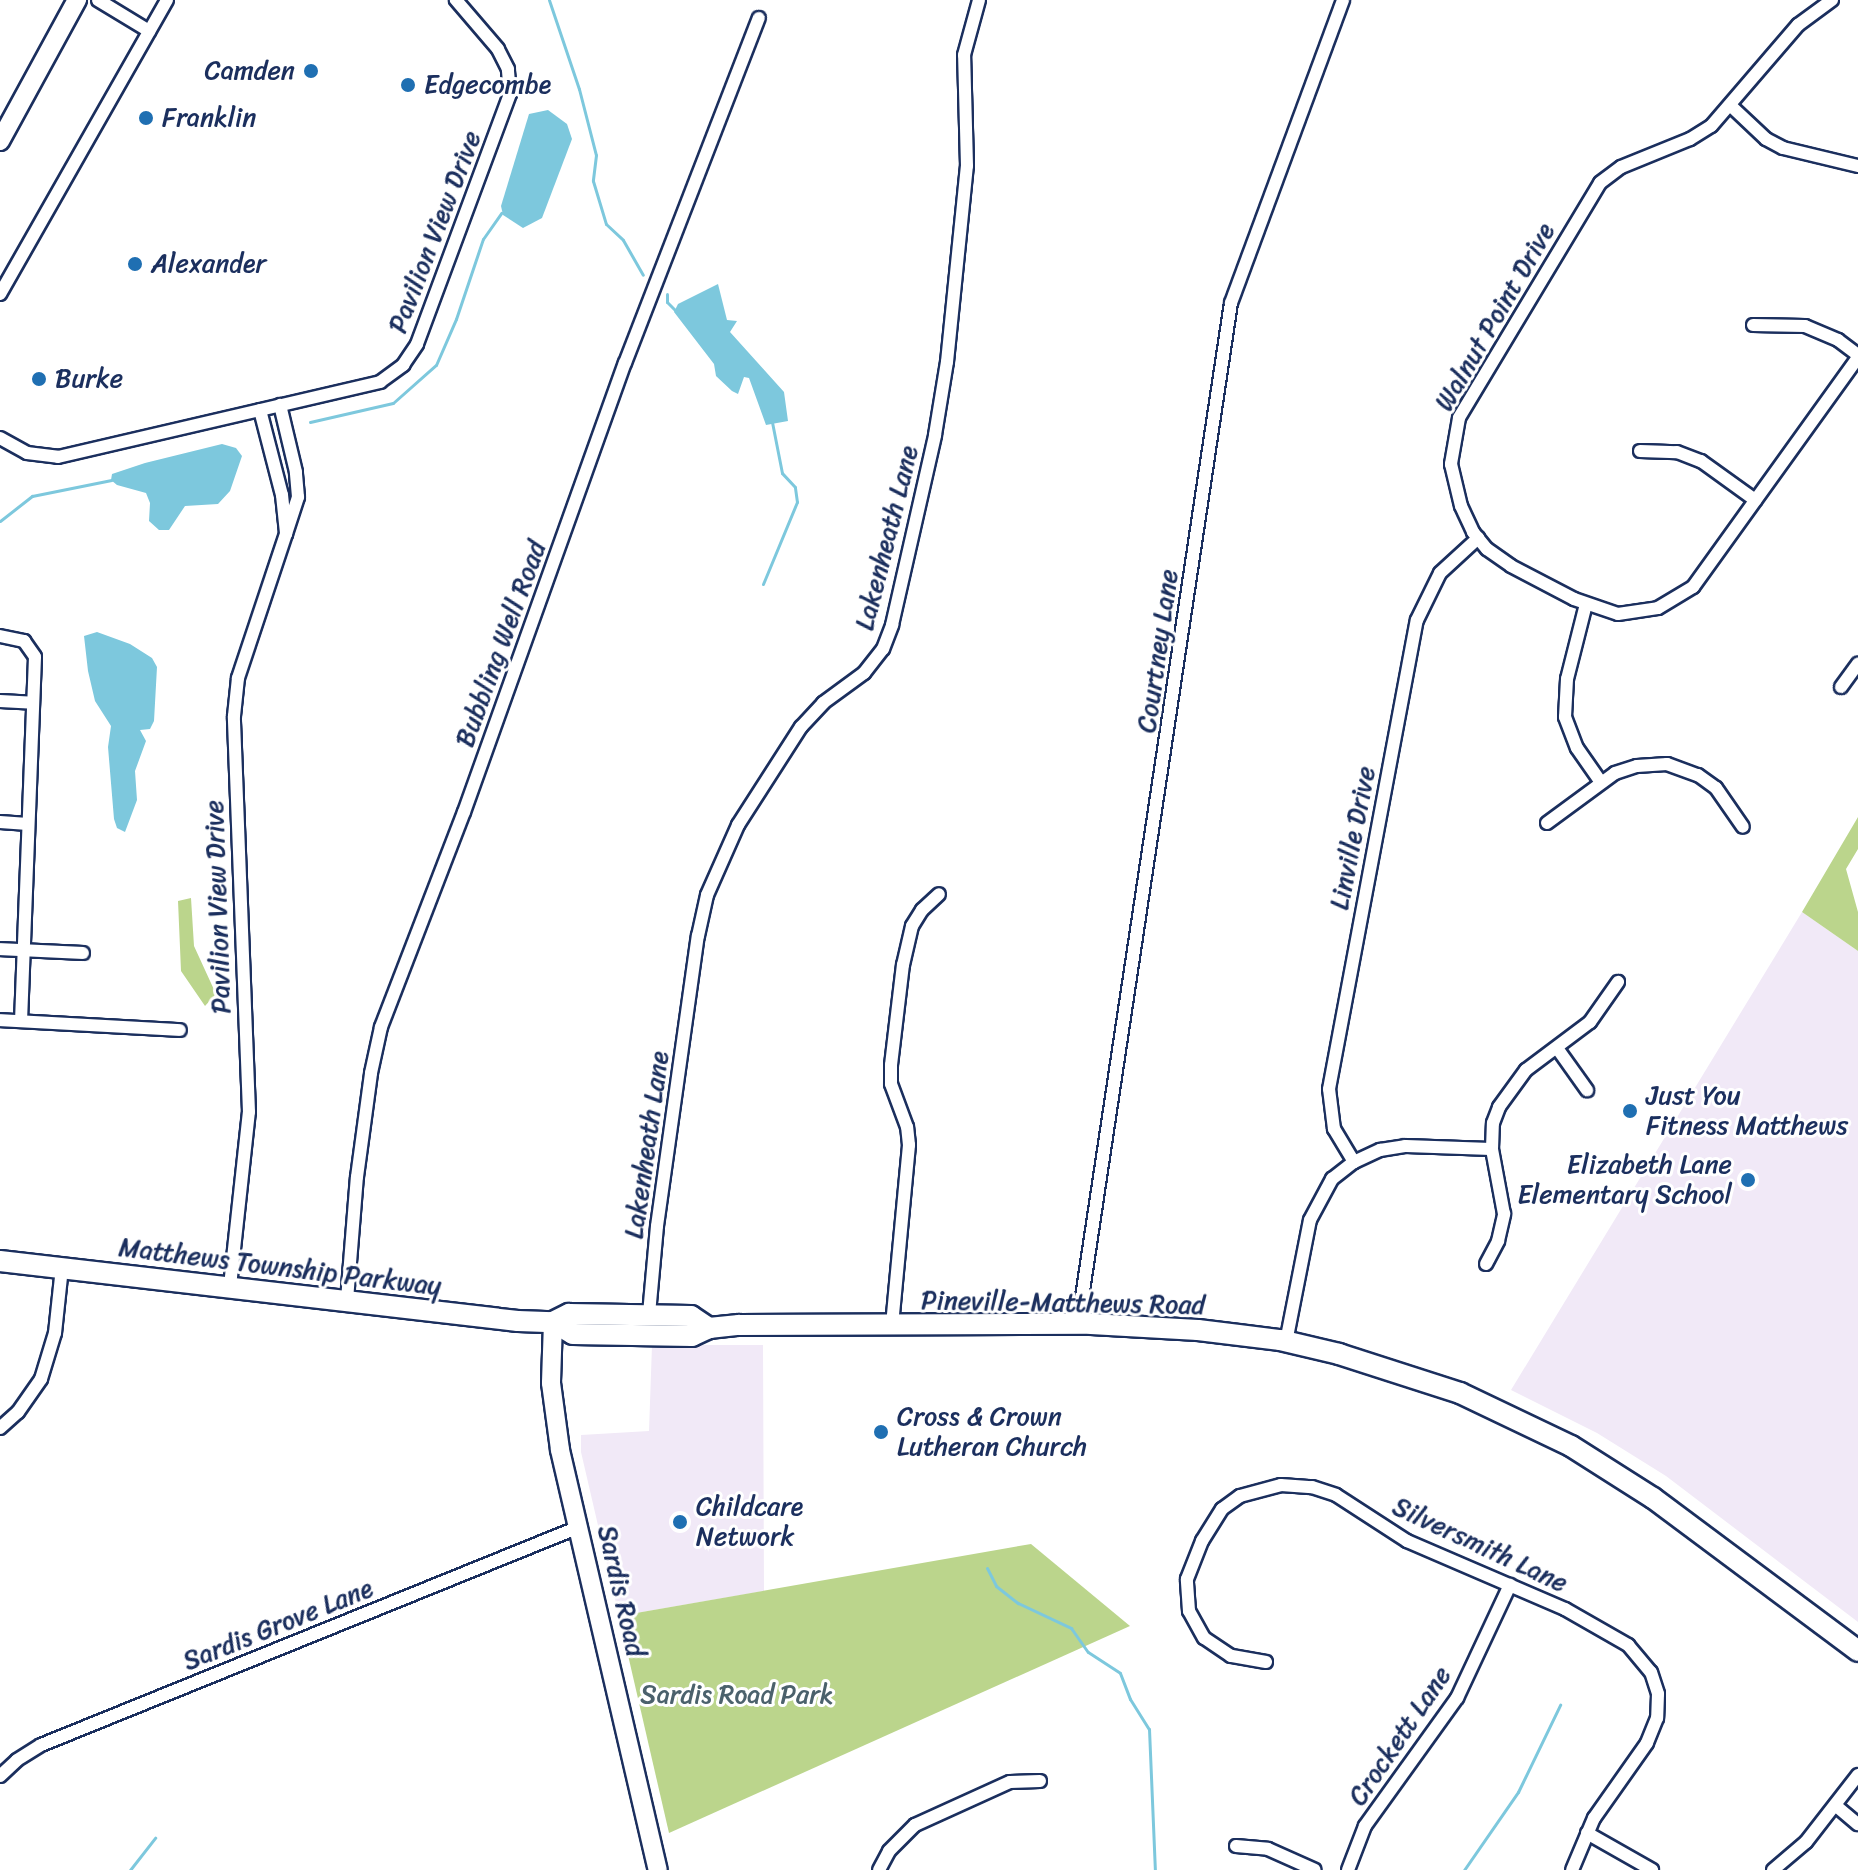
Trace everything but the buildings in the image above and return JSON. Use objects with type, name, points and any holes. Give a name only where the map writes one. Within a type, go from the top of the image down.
[{"type":"main road","points":[[0,141],[77,0]]},
{"type":"main road","name":"Matthews Township Parkway","points":[[0,1261],[518,1321],[553,1322]]},
{"type":"main road","name":"Pineville-Matthews Road","points":[[553,1322],[569,1314],[649,1314],[691,1316],[709,1328]]},
{"type":"main road","name":"Pineville-Matthews Road","points":[[553,1322],[573,1334],[692,1336],[709,1328],[739,1325],[1078,1324],[1198,1330],[1286,1342],[1413,1375],[1483,1402],[1557,1439],[1653,1498],[1858,1651]]},
{"type":"main road","name":"Sardis Road","points":[[553,1322],[554,1416],[658,1870]]},
{"type":"street","points":[[98,0],[149,31]]},
{"type":"street","points":[[0,294],[167,0]]},
{"type":"street","name":"Pavilion View Drive","points":[[0,438],[27,453],[58,457],[380,382],[403,365],[417,344],[510,94],[508,69],[498,49],[456,0]]},
{"type":"street","name":"Lakenheath Lane","points":[[649,1314],[664,1179],[698,936],[707,895],[738,825],[801,727],[823,703],[864,673],[883,649],[892,625],[935,435],[947,362],[967,166],[964,55],[979,0]]},
{"type":"street","name":"Courtney Lane","points":[[1078,1324],[1231,303],[1343,0]]},
{"type":"street","name":"Walnut Point Drive","points":[[1832,0],[1792,31],[1731,106],[1690,139],[1631,162],[1600,183],[1474,388],[1459,418],[1451,464],[1461,506],[1478,538],[1511,566],[1586,604],[1605,611],[1634,614],[1677,599],[1693,587],[1858,356]]},
{"type":"street","name":"Bubbling Well Road","points":[[347,1300],[357,1177],[371,1073],[381,1027],[469,798],[625,363],[759,18]]},
{"type":"street","points":[[1731,106],[1766,139],[1783,148],[1858,166]]},
{"type":"street","points":[[1753,325],[1805,326],[1838,340],[1858,356]]},
{"type":"street","name":"Pavilion View Drive","points":[[230,1286],[249,1112],[234,716],[238,678],[298,497],[296,472],[280,405]]},
{"type":"street","name":"Pavilion View Drive","points":[[260,410],[282,495],[286,534]]},
{"type":"street","points":[[1640,451],[1677,452],[1701,461],[1755,500]]},
{"type":"street","name":"Linville Drive","points":[[1354,1162],[1334,1129],[1328,1105],[1329,1089],[1417,620],[1440,573],[1478,538]]},
{"type":"street","points":[[1586,604],[1567,679],[1565,717],[1572,740],[1600,781]]},
{"type":"street","points":[[0,636],[13,637],[30,648],[35,657],[21,1021]]},
{"type":"street","points":[[1841,687],[1858,664]]},
{"type":"street","points":[[0,701],[33,703]]},
{"type":"street","points":[[1547,823],[1600,781],[1637,766],[1667,764],[1681,768],[1716,788],[1743,827]]},
{"type":"street","points":[[0,822],[28,824]]},
{"type":"street","points":[[892,1325],[909,1145],[891,1084],[891,1065],[909,936],[922,910],[939,894]]},
{"type":"street","points":[[0,949],[83,953]]},
{"type":"street","points":[[1486,1264],[1498,1241],[1504,1214],[1492,1149],[1493,1123],[1508,1090],[1526,1070],[1590,1022],[1618,982]]},
{"type":"street","points":[[0,1020],[180,1030]]},
{"type":"street","points":[[1557,1048],[1587,1090]]},
{"type":"street","points":[[1286,1342],[1315,1205],[1332,1179],[1354,1162],[1380,1150],[1405,1146],[1492,1149]]},
{"type":"street","points":[[0,1428],[18,1412],[41,1379],[55,1333],[62,1268]]},
{"type":"street","name":"Silversmith Lane","points":[[1266,1662],[1231,1656],[1218,1649],[1198,1629],[1187,1601],[1189,1569],[1211,1525],[1230,1502],[1252,1491],[1296,1485],[1336,1495],[1407,1541],[1565,1609],[1628,1645],[1646,1663],[1655,1683],[1659,1707],[1651,1736],[1605,1800],[1572,1870]]},
{"type":"street","name":"Sardis Grove Lane","points":[[0,1776],[17,1760],[41,1745],[579,1527]]},
{"type":"street","name":"Crockett Lane","points":[[1348,1870],[1365,1826],[1457,1698],[1510,1585]]},
{"type":"street","points":[[1773,1870],[1806,1842],[1858,1775]]},
{"type":"street","points":[[879,1870],[889,1851],[915,1825],[1010,1782],[1040,1781]]},
{"type":"street","points":[[1835,1805],[1858,1824]]},
{"type":"street","points":[[1587,1833],[1652,1870]]},
{"type":"street","points":[[1236,1846],[1268,1849],[1315,1870]]},
{"type":"shaded area","name":"Elizabeth Lane Elementary School","points":[[1802,912],[1858,951],[1858,1622],[1666,1476],[1597,1433],[1511,1390]]},
{"type":"shaded area","name":"Childcare Network","points":[[652,1345],[763,1345],[764,1591],[619,1616],[581,1452],[581,1435],[649,1431]]},
{"type":"green space","points":[[1858,817],[1858,849],[1846,869],[1858,912],[1858,951],[1802,912]]},
{"type":"green space","points":[[191,898],[194,946],[216,994],[205,1006],[181,971],[178,901]]},
{"type":"green space","name":"Sardis Road Park","points":[[1031,1544],[1130,1626],[669,1833],[619,1616]]},
{"type":"water","points":[[548,110],[567,124],[572,139],[542,218],[523,228],[503,215],[501,206],[529,114]]},
{"type":"water","points":[[718,284],[727,320],[737,321],[730,332],[784,392],[788,421],[766,425],[749,378],[744,377],[738,394],[732,391],[716,376],[714,364],[674,312],[678,304]]},
{"type":"water","points":[[222,444],[236,448],[242,456],[230,491],[218,504],[185,506],[169,530],[159,530],[149,521],[150,503],[146,493],[117,485],[111,480],[112,474],[145,463]]},
{"type":"water","points":[[97,632],[130,644],[152,658],[157,667],[154,721],[150,729],[140,730],[146,741],[135,771],[137,800],[125,832],[117,828],[114,819],[108,747],[111,726],[95,701],[88,671],[84,636]]},
{"type":"waterway","points":[[549,0],[579,89],[596,155],[593,181],[606,224],[623,240],[643,275]]},
{"type":"waterway","points":[[310,422],[393,403],[436,365],[456,319],[483,239],[501,213]]},
{"type":"waterway","points":[[667,294],[667,302],[676,311]]},
{"type":"waterway","points":[[763,584],[797,502],[795,487],[782,473],[772,422]]},
{"type":"waterway","points":[[0,521],[32,496],[111,480]]},
{"type":"waterway","points":[[987,1568],[996,1586],[1018,1603],[1071,1628],[1088,1652],[1120,1673],[1130,1699],[1149,1729],[1155,1870]]},
{"type":"waterway","points":[[1464,1870],[1518,1792],[1560,1705]]},
{"type":"waterway","points":[[130,1870],[155,1838]]},
{"type":"place","name":"Camden","points":[[311,71]]},
{"type":"place","name":"Edgecombe","points":[[408,85]]},
{"type":"place","name":"Franklin","points":[[146,118]]},
{"type":"place","name":"Alexander","points":[[135,264]]},
{"type":"place","name":"Burke","points":[[39,379]]},
{"type":"place","name":"Just You Fitness Matthews","points":[[1630,1111]]},
{"type":"place","name":"Elizabeth Lane Elementary School","points":[[1748,1180]]},
{"type":"place","name":"Cross & Crown Lutheran Church","points":[[881,1432]]},
{"type":"place","name":"Childcare Network","points":[[680,1522]]}]
